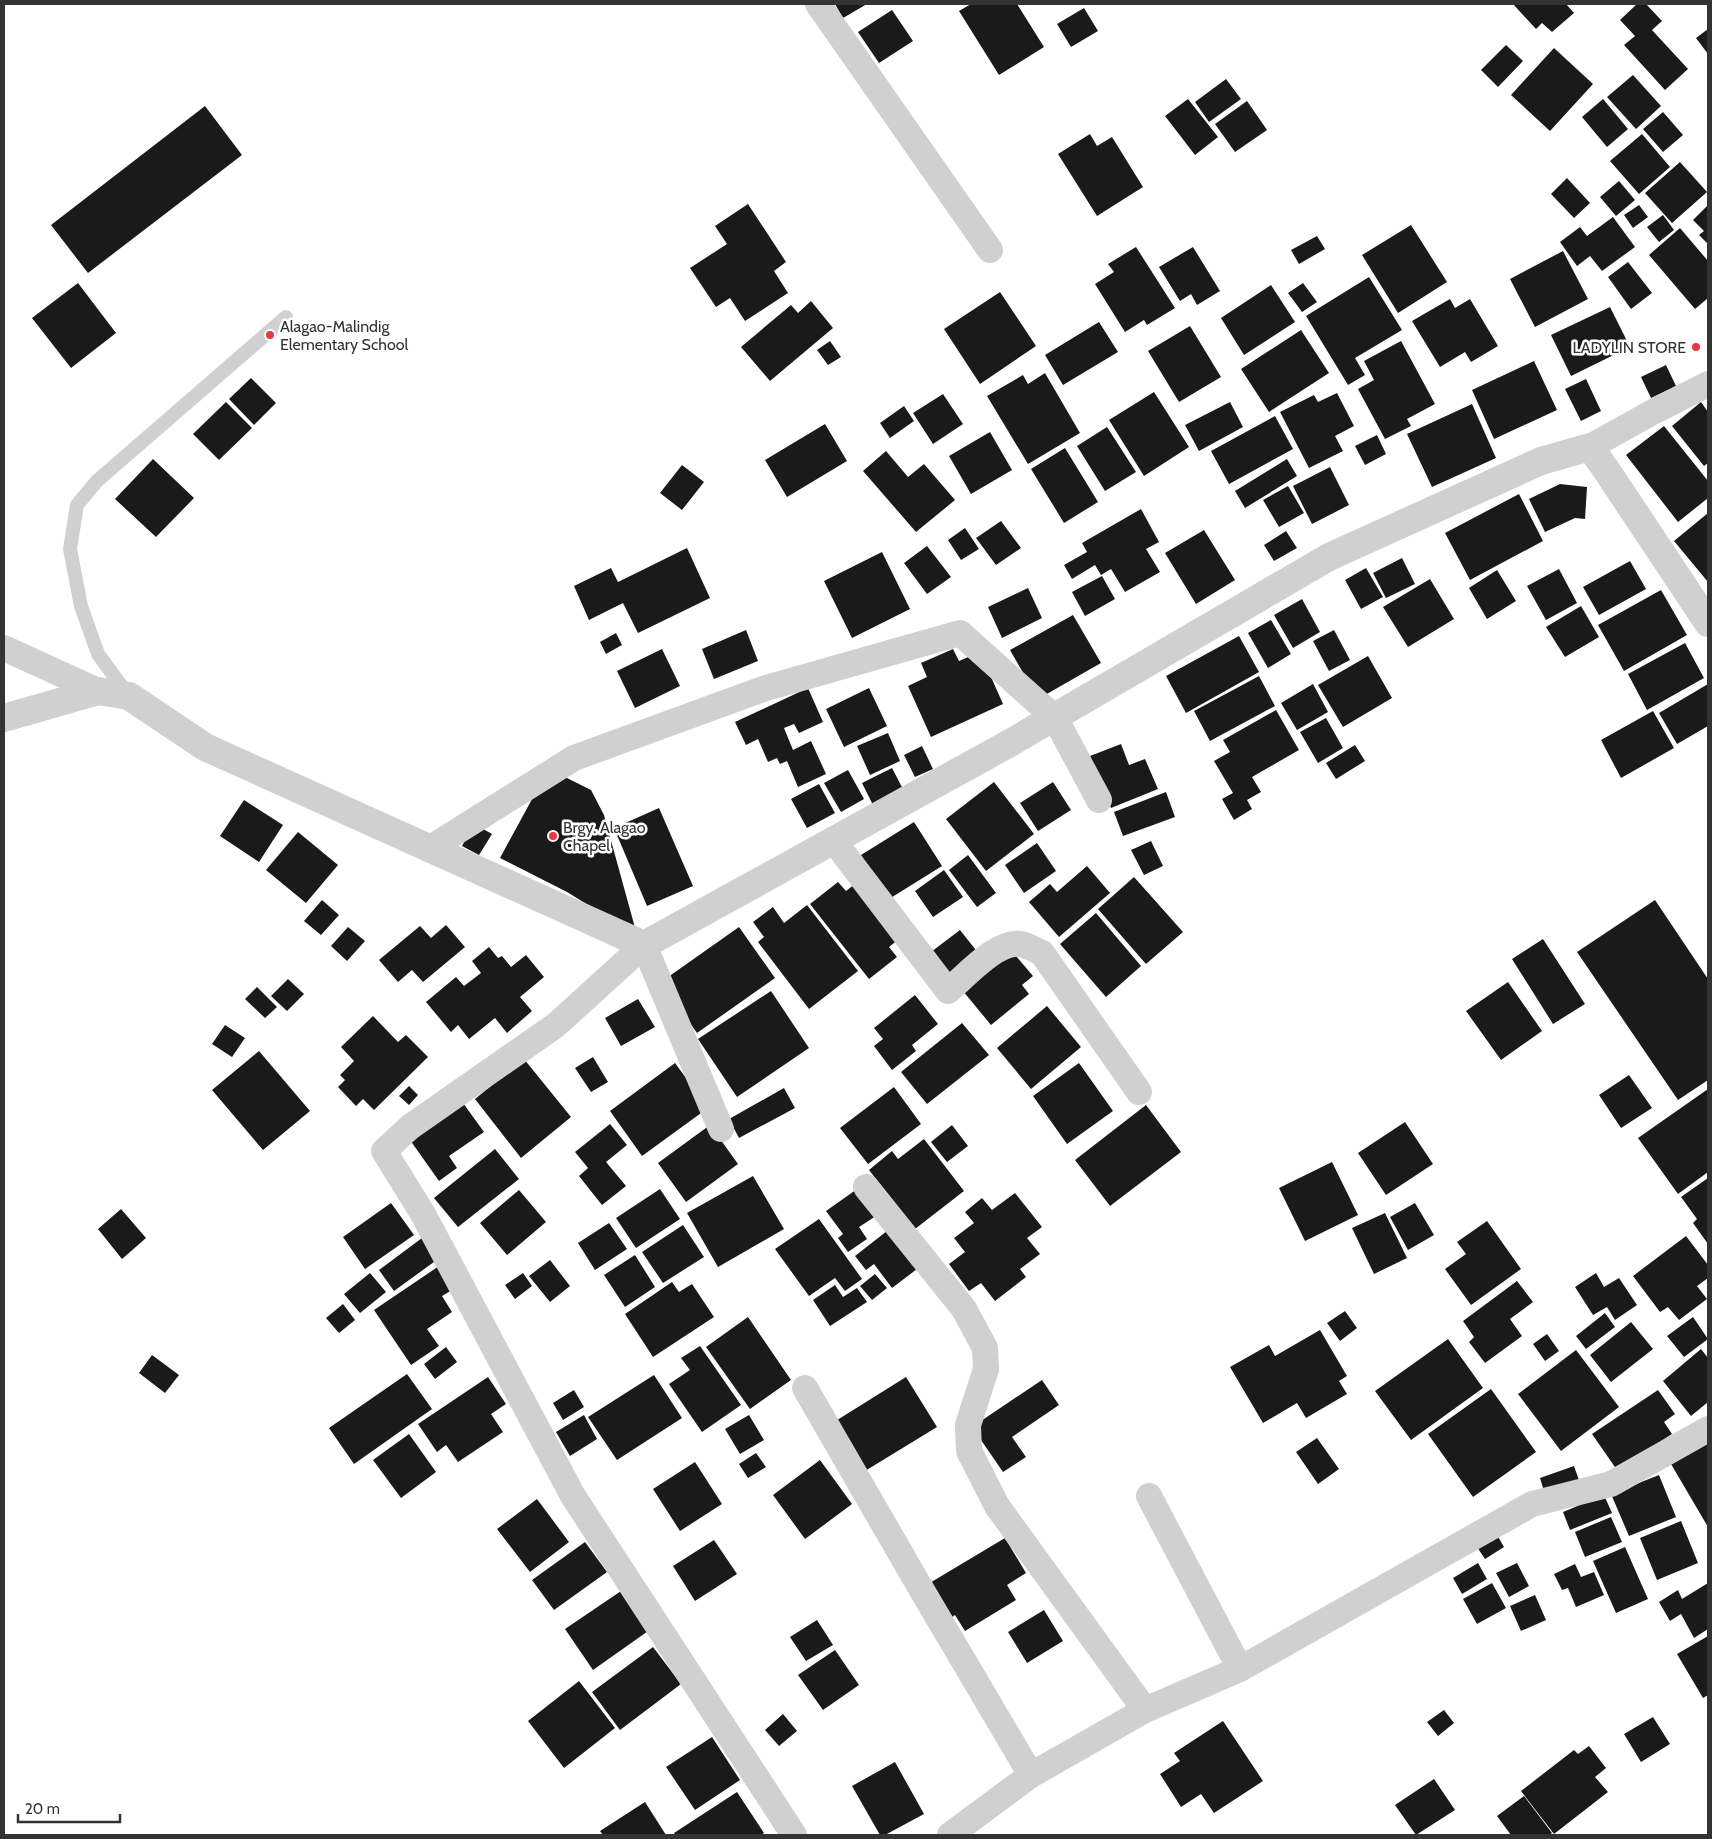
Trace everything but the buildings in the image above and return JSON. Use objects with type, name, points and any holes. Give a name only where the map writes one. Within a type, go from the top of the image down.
[{"type":"street","points":[[818,4],[990,250]]},
{"type":"street","points":[[794,1835],[573,1496],[422,1214],[384,1151],[410,1127],[556,1025],[644,945],[1055,718],[1328,557],[1541,461],[1590,447],[1708,384]]},
{"type":"street","points":[[1590,447],[1708,623]]},
{"type":"street","points":[[429,849],[574,758],[766,688],[960,632],[1055,718],[1099,800]]},
{"type":"street","points":[[4,648],[98,691],[129,696],[205,747],[644,945],[721,1129]]},
{"type":"street","points":[[4,718],[98,691]]},
{"type":"street","points":[[834,841],[948,991],[995,951],[1010,944],[1021,944],[1042,953],[1139,1092]]},
{"type":"street","points":[[866,1187],[964,1308],[985,1348],[986,1369],[968,1425],[969,1452],[997,1506],[1145,1710]]},
{"type":"street","points":[[805,1388],[920,1588],[1031,1775]]},
{"type":"street","points":[[950,1835],[1031,1775],[1145,1710],[1240,1669],[1532,1504],[1611,1484],[1708,1429]]},
{"type":"street","points":[[1149,1496],[1240,1669]]},
{"type":"lane","points":[[129,696],[98,654],[81,606],[70,549],[77,506],[97,481],[286,317]]},
{"type":"place","name":"Alagao-Malindig Elementary School","points":[[270,335]]},
{"type":"place","name":"LADYLIN STORE","points":[[1696,347]]},
{"type":"place","name":"Brgy. Alagao Chapel","points":[[553,836]]}]
